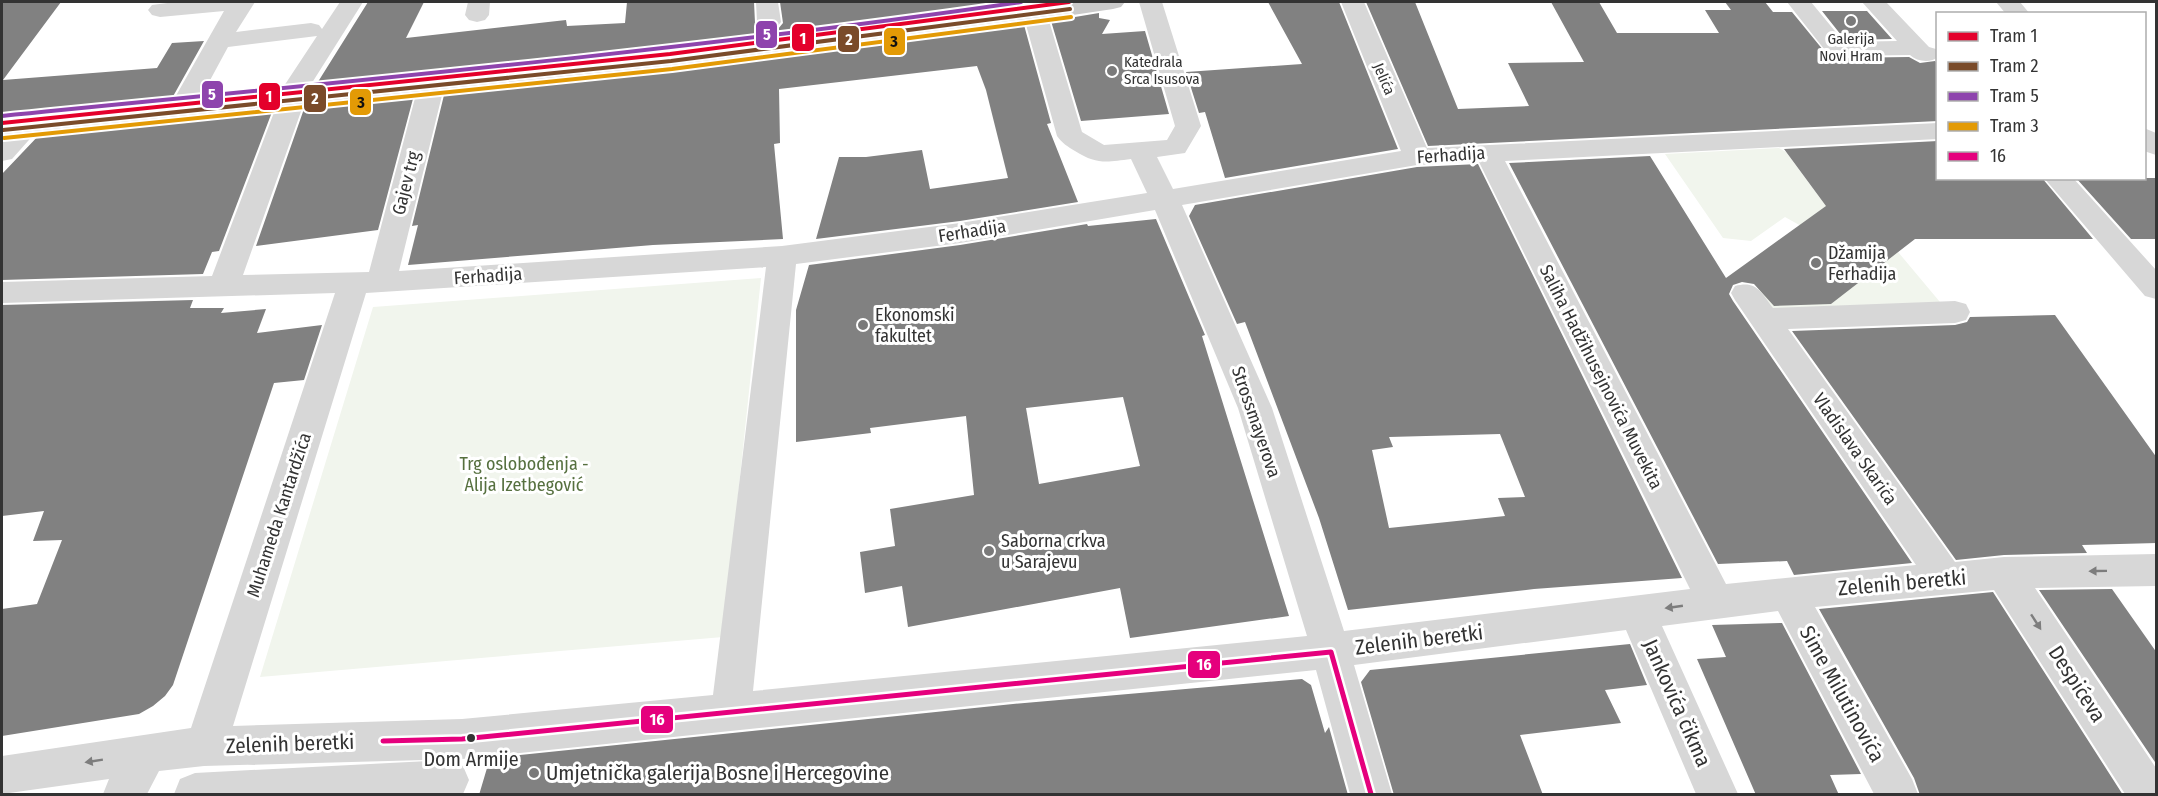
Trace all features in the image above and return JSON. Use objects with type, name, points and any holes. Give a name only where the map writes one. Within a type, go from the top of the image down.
[{"type":"main road","points":[[2,127],[813,44],[1017,11],[1113,2]]},
{"type":"street","points":[[160,10],[242,2]]},
{"type":"street","points":[[182,108],[242,2]]},
{"type":"street","points":[[223,288],[297,86],[351,2]]},
{"type":"street","points":[[1017,11],[1070,136],[1099,154],[1176,147],[1188,126],[1151,2]]},
{"type":"street","name":"Jelića","points":[[1352,2],[1417,157]]},
{"type":"street","points":[[1799,2],[1837,49],[1927,52]]},
{"type":"street","points":[[1874,2],[1927,52]]},
{"type":"street","points":[[220,41],[311,30]]},
{"type":"street","name":"Gajev trg","points":[[367,283],[432,83]]},
{"type":"street","points":[[2,153],[31,123]]},
{"type":"street","name":"Ferhadija","points":[[2,293],[367,283],[782,256],[960,233],[1417,157],[1936,131]]},
{"type":"street","name":"Strossmayerova","points":[[1140,150],[1165,199],[1255,408],[1331,652],[1371,795]]},
{"type":"street","name":"Saliha Hadžihusejnovića Muvekita","points":[[1487,152],[1715,601]]},
{"type":"street","points":[[2059,180],[2157,289]]},
{"type":"street","points":[[731,711],[782,256]]},
{"type":"street","name":"Muhameda Kantardžića","points":[[204,746],[367,283]]},
{"type":"street","name":"Vladislava Skarića","points":[[1946,579],[1755,306],[1955,312]]},
{"type":"street","name":"Zelenih beretki","points":[[2,776],[204,746],[462,739],[1331,652],[1715,601],[2004,573],[2157,570]]},
{"type":"street","name":"Despićeva","points":[[2004,573],[2150,795]]},
{"type":"street","name":"Sime Milutinovića","points":[[1788,594],[1897,795]]},
{"type":"street","name":"Jankovića čikma","points":[[1637,612],[1717,795]]},
{"type":"street","points":[[195,795],[446,787],[462,739]]},
{"type":"street","points":[[124,795],[147,753]]},
{"type":"green space","points":[[1779,148],[1786,152],[1820,198],[1852,197],[1945,308],[1776,315],[1753,281],[1876,268],[1785,217],[1751,241],[1723,238],[1665,154]]},
{"type":"green space","name":"Trg oslobođenja - Alija Izetbegović","points":[[761,278],[723,637],[260,677],[373,307]]},
{"type":"building","points":[[2,2],[61,2],[3,80],[157,68],[172,43],[204,41],[171,100],[63,111],[68,106],[2,113]]},
{"type":"building","points":[[368,2],[424,2],[406,38],[566,20],[567,26],[625,23],[627,2],[754,2],[755,23],[760,29],[768,31],[778,29],[783,23],[780,2],[992,2],[995,11],[813,35],[316,85]]},
{"type":"building","points":[[1268,2],[1339,2],[1398,149],[1225,178],[1205,112],[1199,113],[1186,72],[1302,64]]},
{"type":"building","points":[[1366,2],[1415,2],[1458,109],[1529,106],[1508,63],[1584,62],[1551,2],[1599,2],[1617,33],[1719,33],[1705,10],[1731,10],[1725,2],[1765,2],[1773,12],[1792,12],[1828,56],[1837,58],[1909,57],[1920,63],[1936,62],[1936,121],[1428,146]]},
{"type":"building","points":[[1822,11],[1867,11],[1892,39],[1845,40]]},
{"type":"building","name":"Katedrala Srca Isusova","points":[[1099,13],[1099,18],[1110,20],[1102,34],[1145,31],[1169,114],[1081,121],[1051,21]]},
{"type":"building","points":[[1024,25],[1051,123],[1047,124],[1078,202],[960,221],[816,239],[839,157],[866,157],[922,150],[930,189],[1008,178],[986,90],[977,66],[779,89],[780,143],[774,144],[783,239],[653,245],[408,265],[418,225],[412,226],[445,91],[813,53]]},
{"type":"building","points":[[414,95],[378,230],[256,246],[305,106]]},
{"type":"building","points":[[272,112],[219,251],[212,252],[203,274],[2,280],[2,174],[41,133]]},
{"type":"building","points":[[1936,141],[1936,180],[2044,180],[2093,239],[1915,239],[1831,304],[1774,306],[1754,284],[1742,282],[1733,285],[1729,294],[1733,301],[1912,563],[1794,575],[1787,561],[1718,564],[1509,163],[1650,156],[1726,278],[1826,206],[1784,149]]},
{"type":"building","points":[[1478,164],[1682,578],[1534,589],[1348,610],[1319,518],[1245,322],[1237,324],[1189,216],[1195,205],[1417,167]],"holes":[[[1500,434],[1525,497],[1498,498],[1505,516],[1389,528],[1372,450],[1393,447],[1389,437]]]},
{"type":"building","points":[[2157,178],[2157,239],[2131,239],[2078,180]]},
{"type":"building","points":[[1156,219],[1205,335],[1202,336],[1289,616],[1130,638],[1120,588],[908,627],[902,586],[865,593],[860,552],[895,546],[890,509],[974,495],[966,416],[870,428],[871,433],[796,442],[796,310],[809,265],[960,245],[1087,224],[1088,226]],"holes":[[[1123,397],[1140,466],[1039,484],[1026,408]]]},
{"type":"building","points":[[193,300],[190,308],[224,308],[221,313],[266,309],[257,333],[322,325],[304,380],[274,383],[173,685],[165,696],[139,714],[2,736],[2,609],[37,604],[62,540],[33,541],[44,511],[2,516],[2,305]]},
{"type":"building","points":[[2055,315],[2157,458],[2157,543],[2082,545],[2087,553],[2004,555],[1956,560],[1792,331],[1955,325],[1967,322],[1970,317]]},
{"type":"building","points":[[2112,589],[2157,653],[2157,765],[2039,590]]},
{"type":"building","points":[[1993,592],[2123,795],[1920,795],[1914,778],[1819,609]]},
{"type":"building","points":[[1782,623],[1861,774],[1830,775],[1839,795],[1756,795],[1697,659],[1726,657],[1712,625]]},
{"type":"building","points":[[1630,644],[1647,685],[1605,690],[1621,723],[1520,735],[1543,795],[1394,795],[1361,682],[1370,670]]},
{"type":"building","points":[[1302,679],[1311,685],[1325,733],[1329,727],[1348,795],[479,795],[490,758],[1013,704]]},
{"type":"tram line","name":"5","points":[[2,116],[407,75],[904,19],[1021,2]]},
{"type":"tram line","name":"1","points":[[2,123],[670,54],[1069,2]]},
{"type":"tram line","name":"2","points":[[3,130],[671,61],[1070,9]]},
{"type":"tram line","name":"3","points":[[4,138],[672,69],[1071,17]]},
{"type":"transit line","name":"16","points":[[383,741],[462,739],[1331,652],[1371,794]]},
{"type":"place","name":"Galerija Novi Hram","points":[[1851,21]]},
{"type":"place","name":"Katedrala Srca Isusova","points":[[1112,71]]},
{"type":"place","name":"Džamija Ferhadija","points":[[1816,263]]},
{"type":"place","name":"Ekonomski fakultet","points":[[863,325]]},
{"type":"place","name":"Saborna crkva u Sarajevu","points":[[989,551]]},
{"type":"place","name":"Dom Armije","points":[[471,738]]},
{"type":"place","name":"Umjetnička galerija Bosne i Hercegovine","points":[[534,773]]}]
